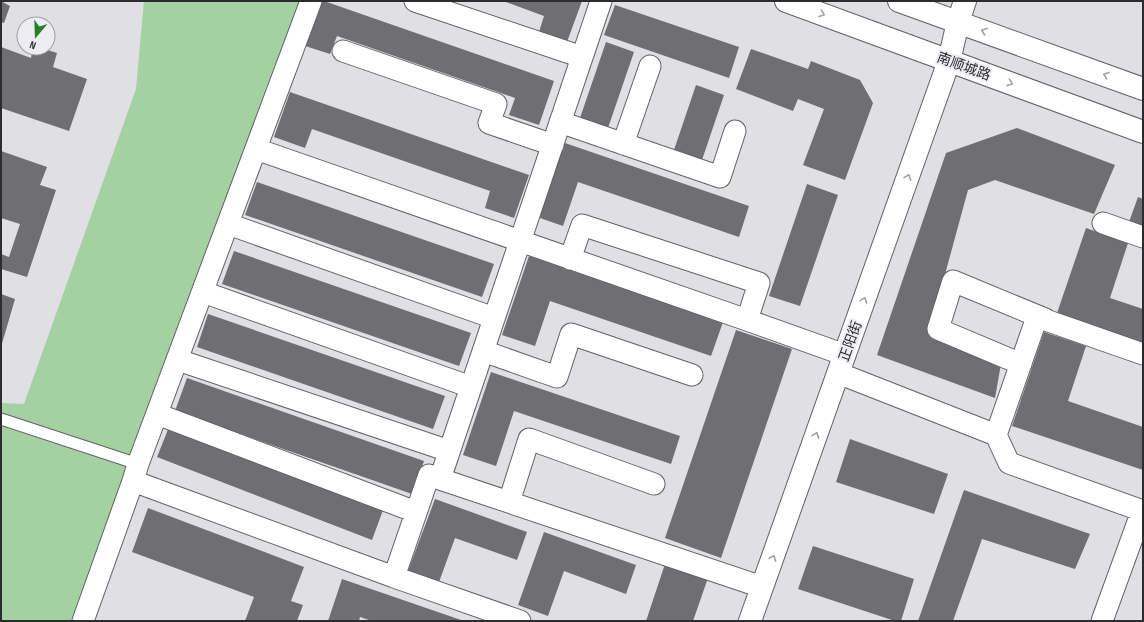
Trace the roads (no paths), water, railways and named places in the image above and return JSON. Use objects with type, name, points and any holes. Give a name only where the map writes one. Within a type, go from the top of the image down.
[{"type":"street","points":[[83,621],[157,414],[311,1]]},
{"type":"street","points":[[415,1],[582,57]]},
{"type":"street","points":[[440,478],[601,1]]},
{"type":"street","name":"南顺城路","points":[[786,1],[1143,132]]},
{"type":"street","points":[[899,1],[1143,89]]},
{"type":"street","name":"正阳街","points":[[750,621],[949,60],[958,22],[965,1]]},
{"type":"street","points":[[342,51],[496,104],[489,123],[553,145]]},
{"type":"street","points":[[623,144],[650,66]]},
{"type":"street","points":[[560,122],[720,177],[735,130]]},
{"type":"street","points":[[256,149],[746,320],[996,435],[1009,463],[1142,511],[1102,621]]},
{"type":"street","points":[[1103,223],[1143,237]]},
{"type":"street","points":[[228,224],[494,318]]},
{"type":"street","points":[[570,259],[582,225],[759,283],[746,320]]},
{"type":"street","points":[[1021,364],[938,329],[953,281],[1045,319],[1143,354]]},
{"type":"street","points":[[203,292],[471,387]]},
{"type":"street","points":[[996,435],[1038,317],[1045,319]]},
{"type":"street","points":[[483,351],[558,377],[571,334],[692,375]]},
{"type":"street","points":[[178,360],[449,451]]},
{"type":"street","points":[[157,414],[416,512]]},
{"type":"street","points":[[509,502],[529,439],[654,484]]},
{"type":"street","points":[[136,473],[394,577],[520,621]]},
{"type":"street","points":[[394,577],[429,475],[762,587]]},
{"type":"lane","points":[[1,419],[136,473]]}]
